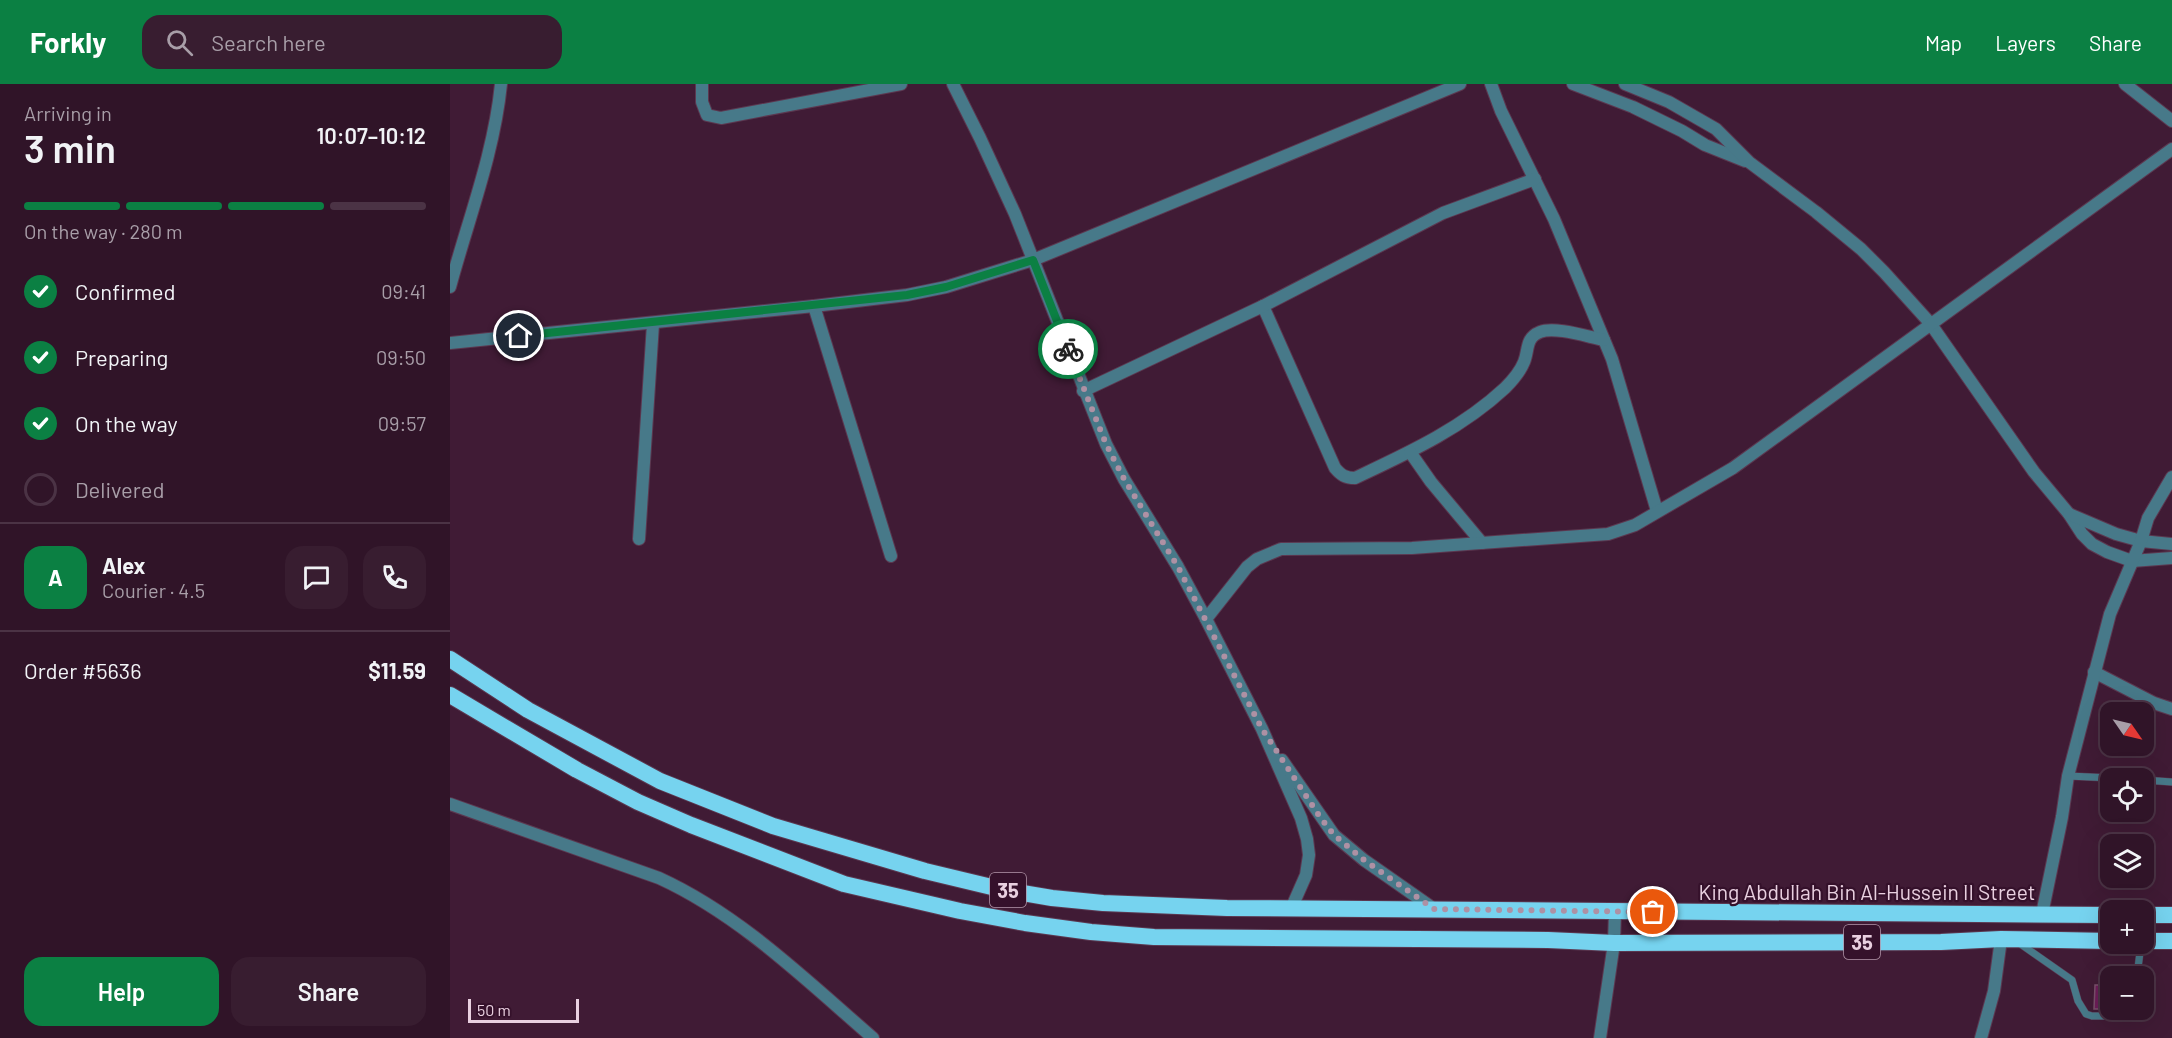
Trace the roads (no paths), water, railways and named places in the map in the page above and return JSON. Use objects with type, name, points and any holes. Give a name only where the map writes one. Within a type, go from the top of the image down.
[{"type":"highway","name":"King Abdullah Bin Al-Hussein II Street","points":[[450,659],[528,710],[660,781],[773,826],[925,872],[1052,898],[1163,906],[1291,909],[2100,915]]},
{"type":"highway","name":"35","points":[[450,695],[577,770],[638,802],[844,884],[960,911],[1091,932],[1154,937],[1548,940],[1614,943],[1941,942],[2008,939],[2100,941]]},
{"type":"highway","points":[[2154,915],[2172,915]]},
{"type":"highway","points":[[2154,942],[2172,941]]},
{"type":"street","points":[[450,287],[476,201],[499,102],[501,84]]},
{"type":"street","points":[[702,84],[704,108],[707,115],[721,118],[901,84]]},
{"type":"street","points":[[953,84],[1015,214],[1083,391],[1106,444],[1206,619],[1262,729],[1301,818],[1309,855],[1306,874],[1291,909]]},
{"type":"street","points":[[450,343],[814,306],[924,292],[946,287],[1033,260],[1460,84]]},
{"type":"street","points":[[1491,84],[1554,219],[1604,340],[1620,382],[1657,512]]},
{"type":"street","points":[[1573,84],[1633,107],[1705,145],[1749,162]]},
{"type":"street","points":[[1625,84],[1669,102],[1716,129],[1749,162],[1861,249],[1930,323],[2034,472],[2092,544],[2132,561],[2172,558]]},
{"type":"street","points":[[2125,84],[2172,121]]},
{"type":"street","points":[[1206,619],[1247,567],[1257,559],[1281,549],[1378,550],[1482,543],[1608,534],[1635,525],[1733,468],[1839,393],[1930,323],[2172,150]]},
{"type":"street","points":[[1083,391],[1263,306],[1443,213],[1535,179]]},
{"type":"street","points":[[814,306],[891,556]]},
{"type":"street","points":[[1263,306],[1339,472],[1343,476],[1354,478],[1410,452],[1449,430],[1504,388],[1524,363],[1529,340],[1538,333],[1556,330],[1604,340]]},
{"type":"street","points":[[639,538],[653,324]]},
{"type":"street","points":[[1410,452],[1431,482],[1482,543]]},
{"type":"street","points":[[2042,914],[2068,776],[2110,614],[2141,541],[2148,518],[2172,477]]},
{"type":"street","points":[[2069,514],[2116,534],[2141,541],[2172,544]]},
{"type":"street","points":[[2094,672],[2154,703],[2172,709]]},
{"type":"street","points":[[1262,729],[1334,835],[1364,860],[1434,909]]},
{"type":"street","points":[[450,804],[627,866],[690,894],[777,955],[873,1038]]},
{"type":"street","points":[[1600,1038],[1614,943],[1615,912]]},
{"type":"street","points":[[1981,1038],[2008,939]]},
{"type":"lane","points":[[2068,776],[2100,777]]},
{"type":"lane","points":[[2154,781],[2172,782]]},
{"type":"lane","points":[[2008,939],[2072,980],[2078,1001],[2086,1014],[2100,1016]]}]
